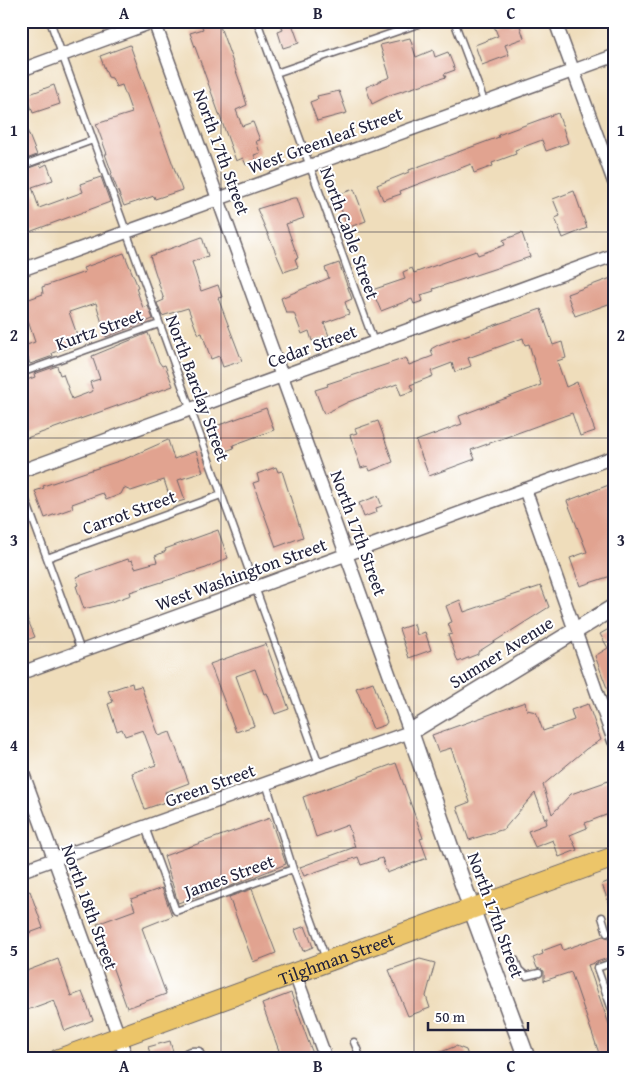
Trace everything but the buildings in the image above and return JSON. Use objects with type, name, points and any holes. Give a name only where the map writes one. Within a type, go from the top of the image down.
[{"type":"main road","name":"Tilghman Street","points":[[59,1059],[86,1054],[119,1037],[614,857]]},
{"type":"street","points":[[21,70],[154,21]]},
{"type":"street","name":"North 17th Street","points":[[154,21],[527,1059]]},
{"type":"street","points":[[555,21],[614,182]]},
{"type":"street","name":"West Greenleaf Street","points":[[21,270],[572,69],[614,56]]},
{"type":"street","name":"Cedar Street","points":[[21,471],[614,255]]},
{"type":"street","name":"West Washington Street","points":[[21,673],[614,457]]},
{"type":"street","points":[[525,489],[614,741]]},
{"type":"street","name":"Sumner Avenue","points":[[410,732],[614,607]]},
{"type":"street","name":"Green Street","points":[[21,872],[410,732]]},
{"type":"street","name":"North 18th Street","points":[[21,768],[127,1059]]},
{"type":"street","points":[[295,974],[326,1059]]},
{"type":"lane","name":"North Barclay Street","points":[[50,21],[319,764]]},
{"type":"lane","name":"North Cable Street","points":[[257,21],[374,342]]},
{"type":"lane","points":[[276,73],[427,21]]},
{"type":"lane","points":[[454,21],[484,101]]},
{"type":"lane","points":[[21,166],[92,140]]},
{"type":"lane","name":"Kurtz Street","points":[[21,373],[159,324]]},
{"type":"lane","points":[[21,487],[81,651]]},
{"type":"lane","name":"Carrot Street","points":[[47,558],[221,495]]},
{"type":"lane","points":[[266,783],[293,869],[327,962]]},
{"type":"lane","name":"James Street","points":[[145,827],[176,911],[293,869]]},
{"type":"lane","points":[[602,917],[607,933]]},
{"type":"lane","points":[[515,960],[519,970],[526,976],[539,974]]},
{"type":"lane","points":[[614,962],[597,968],[614,1015]]},
{"type":"lane","points":[[354,1042],[361,1059]]},
{"type":"lane","points":[[21,1050],[24,1059]]},
{"type":"lane","points":[[180,1059],[185,1052],[191,1050],[200,1050],[204,1059]]}]
